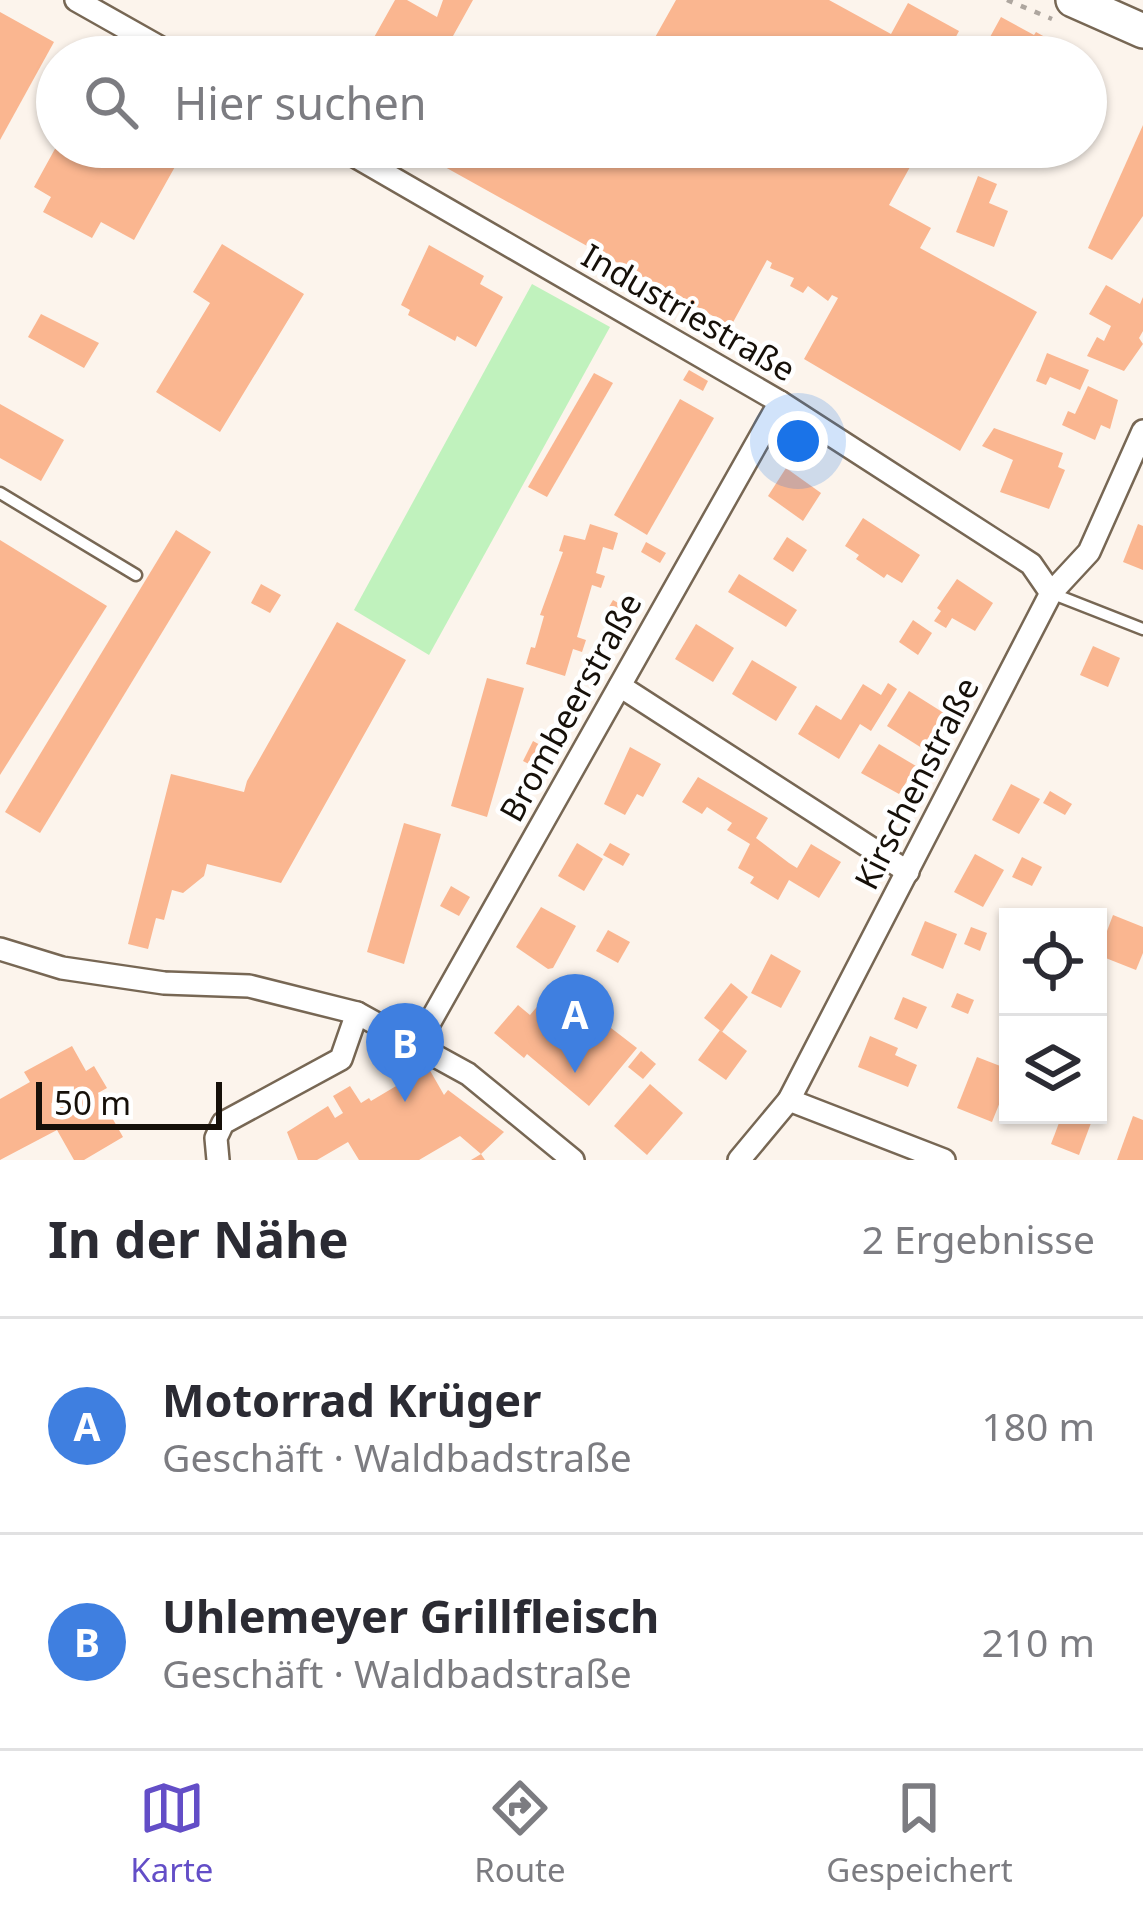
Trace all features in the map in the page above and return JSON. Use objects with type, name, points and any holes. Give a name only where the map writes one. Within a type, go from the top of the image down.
[{"type":"main road","points":[[1073,0],[1143,31]]},
{"type":"street","points":[[76,0],[140,36]]},
{"type":"street","name":"Industriestraße","points":[[375,168],[780,402],[1031,564],[1051,592]]},
{"type":"street","name":"Brombeerstraße","points":[[417,1045],[780,402]]},
{"type":"street","name":"Kirschenstraße","points":[[739,1160],[789,1100],[1051,592],[1089,552],[1143,431]]},
{"type":"street","points":[[620,686],[908,872]]},
{"type":"street","points":[[0,949],[62,968],[164,983],[249,986],[357,1013],[468,1074],[573,1160]]},
{"type":"street","points":[[218,1160],[217,1138],[223,1123],[341,1059],[357,1013]]},
{"type":"street","points":[[789,1100],[944,1160]]},
{"type":"lane","points":[[0,493],[136,575]]},
{"type":"lane","points":[[1051,592],[1143,629]]},
{"type":"green space","points":[[532,284],[610,327],[429,655],[354,610]]},
{"type":"building","points":[[395,0],[407,0],[437,17],[443,0],[473,0],[453,36],[375,36]]},
{"type":"building","points":[[676,0],[829,0],[891,34],[908,3],[959,31],[956,36],[656,36]]},
{"type":"building","points":[[0,12],[43,36],[36,36],[36,75],[0,140]]},
{"type":"building","points":[[1001,17],[1043,36],[991,36]]},
{"type":"building","points":[[1143,125],[1143,216],[1112,260],[1088,248]]},
{"type":"building","points":[[44,168],[174,168],[134,240],[101,222],[92,238],[43,212],[51,197],[34,187]]},
{"type":"building","points":[[447,168],[909,168],[889,205],[931,228],[920,248],[1037,312],[960,451],[804,359],[838,298],[832,295],[828,301],[808,286],[803,293],[790,286],[794,278],[770,268],[772,263],[767,260],[731,326]]},
{"type":"building","points":[[978,176],[997,184],[989,203],[1008,211],[994,247],[956,232]]},
{"type":"building","points":[[222,244],[304,294],[220,432],[156,392],[210,303],[193,292]]},
{"type":"building","points":[[429,245],[484,276],[480,284],[503,297],[476,347],[408,315],[410,310],[401,305]]},
{"type":"building","points":[[1106,285],[1140,304],[1143,297],[1139,338],[1143,344],[1124,371],[1087,356],[1097,337],[1104,341],[1111,326],[1089,314]]},
{"type":"building","points":[[41,314],[99,343],[84,368],[28,337]]},
{"type":"building","points":[[1047,353],[1089,370],[1080,390],[1050,377],[1046,385],[1036,381]]},
{"type":"building","points":[[689,370],[708,381],[703,391],[683,380]]},
{"type":"building","points":[[594,373],[613,383],[547,497],[528,487]]},
{"type":"building","points":[[1088,386],[1118,400],[1110,429],[1101,425],[1095,440],[1062,425],[1068,411],[1075,414]]},
{"type":"building","points":[[680,399],[714,418],[647,535],[614,515]]},
{"type":"building","points":[[0,404],[64,440],[41,481],[0,458]]},
{"type":"building","points":[[994,428],[1063,453],[1058,467],[1065,470],[1049,509],[1000,492],[1013,460],[982,446]]},
{"type":"building","points":[[786,468],[821,493],[803,521],[768,496]]},
{"type":"building","points":[[863,518],[920,555],[902,583],[887,574],[884,578],[845,546]]},
{"type":"building","points":[[590,524],[618,533],[613,550],[603,547],[596,573],[605,576],[601,588],[592,585],[577,637],[586,640],[582,652],[573,649],[565,676],[526,664],[531,647],[535,648],[564,535],[585,540]]},
{"type":"building","points":[[1138,524],[1143,526],[1143,570],[1123,562]]},
{"type":"building","points":[[176,530],[211,552],[40,833],[5,812]]},
{"type":"building","points":[[787,537],[807,550],[793,572],[773,559]]},
{"type":"building","points":[[0,540],[107,606],[0,775]]},
{"type":"building","points":[[646,542],[666,553],[660,563],[641,552]]},
{"type":"building","points":[[739,574],[797,610],[786,627],[728,592]]},
{"type":"building","points":[[957,579],[993,603],[975,631],[952,618],[946,628],[934,621],[941,611],[937,608]]},
{"type":"building","points":[[261,584],[281,595],[270,613],[251,603]]},
{"type":"building","points":[[613,600],[632,611],[622,630],[602,619]]},
{"type":"building","points":[[913,620],[932,633],[918,655],[899,642]]},
{"type":"building","points":[[337,622],[406,660],[281,883],[207,864],[204,876],[183,893],[172,890],[164,920],[156,918],[148,949],[128,944],[171,774],[244,792]]},
{"type":"building","points":[[696,624],[734,648],[713,682],[675,659]]},
{"type":"building","points":[[1093,646],[1120,658],[1108,687],[1080,675]]},
{"type":"building","points":[[752,660],[797,687],[776,721],[732,694]]},
{"type":"building","points":[[487,678],[524,688],[487,817],[451,806]]},
{"type":"building","points":[[888,683],[897,689],[871,731],[860,724],[839,759],[798,734],[816,705],[841,720],[863,684],[881,695]]},
{"type":"building","points":[[909,691],[947,715],[925,750],[887,726]]},
{"type":"building","points":[[533,741],[553,752],[542,771],[523,761]]},
{"type":"building","points":[[879,744],[916,766],[899,794],[861,773]]},
{"type":"building","points":[[630,747],[661,764],[643,797],[637,794],[625,815],[604,804]]},
{"type":"building","points":[[698,777],[768,818],[756,838],[797,868],[811,844],[841,862],[819,898],[789,880],[778,900],[750,883],[754,877],[738,868],[750,844],[727,830],[732,823],[707,807],[702,814],[682,802]]},
{"type":"building","points":[[1011,784],[1040,799],[1019,834],[992,820]]},
{"type":"building","points":[[1050,791],[1072,804],[1065,815],[1043,803]]},
{"type":"building","points":[[404,823],[441,834],[404,964],[367,952]]},
{"type":"building","points":[[577,843],[603,859],[584,891],[558,876]]},
{"type":"building","points":[[610,843],[630,854],[623,866],[603,855]]},
{"type":"building","points":[[975,854],[1004,870],[983,907],[954,892]]},
{"type":"building","points":[[1022,857],[1042,867],[1032,886],[1012,877]]},
{"type":"building","points":[[451,886],[470,897],[459,916],[440,906]]},
{"type":"building","points":[[541,907],[576,926],[553,968],[548,969],[516,947]]},
{"type":"building","points":[[1113,915],[1143,927],[1143,953],[1136,970],[1107,959],[1107,931]]},
{"type":"building","points":[[925,921],[957,934],[943,969],[911,955]]},
{"type":"building","points":[[971,927],[987,933],[980,951],[964,944]]},
{"type":"building","points":[[608,930],[630,942],[618,963],[596,951]]},
{"type":"building","points":[[771,954],[801,971],[781,1008],[751,993]]},
{"type":"building","points":[[731,983],[748,997],[722,1032],[704,1018]]},
{"type":"building","points":[[957,993],[974,1000],[968,1014],[951,1007]]},
{"type":"building","points":[[903,997],[927,1007],[917,1029],[894,1019]]},
{"type":"building","points":[[541,1002],[574,1029],[589,1011],[637,1048],[589,1106],[494,1033],[518,1005],[530,1015]]},
{"type":"building","points":[[720,1030],[747,1051],[726,1080],[698,1060]]},
{"type":"building","points":[[870,1036],[898,1048],[895,1055],[917,1065],[908,1087],[858,1067]]},
{"type":"building","points":[[72,1046],[86,1071],[94,1066],[107,1088],[98,1093],[123,1137],[84,1160],[74,1160],[57,1130],[0,1160],[0,1099],[30,1082],[24,1072]]},
{"type":"building","points":[[641,1051],[656,1064],[643,1079],[628,1067]]},
{"type":"building","points":[[977,1057],[999,1066],[999,1104],[992,1122],[957,1108]]},
{"type":"building","points":[[428,1067],[444,1095],[448,1090],[504,1132],[481,1154],[460,1136],[419,1160],[359,1160],[348,1142],[317,1160],[298,1160],[287,1132],[328,1106],[335,1118],[343,1113],[333,1096],[350,1086],[361,1103],[371,1101]]},
{"type":"building","points":[[650,1084],[683,1113],[647,1155],[614,1126]]},
{"type":"building","points":[[1133,1116],[1143,1120],[1143,1160],[1117,1160]]},
{"type":"building","points":[[1059,1124],[1091,1124],[1079,1155],[1051,1144]]},
{"type":"place","name":"Motorrad Krüger","points":[[575,1073]]},
{"type":"place","name":"Uhlemeyer Grillfleisch","points":[[405,1102]]}]
